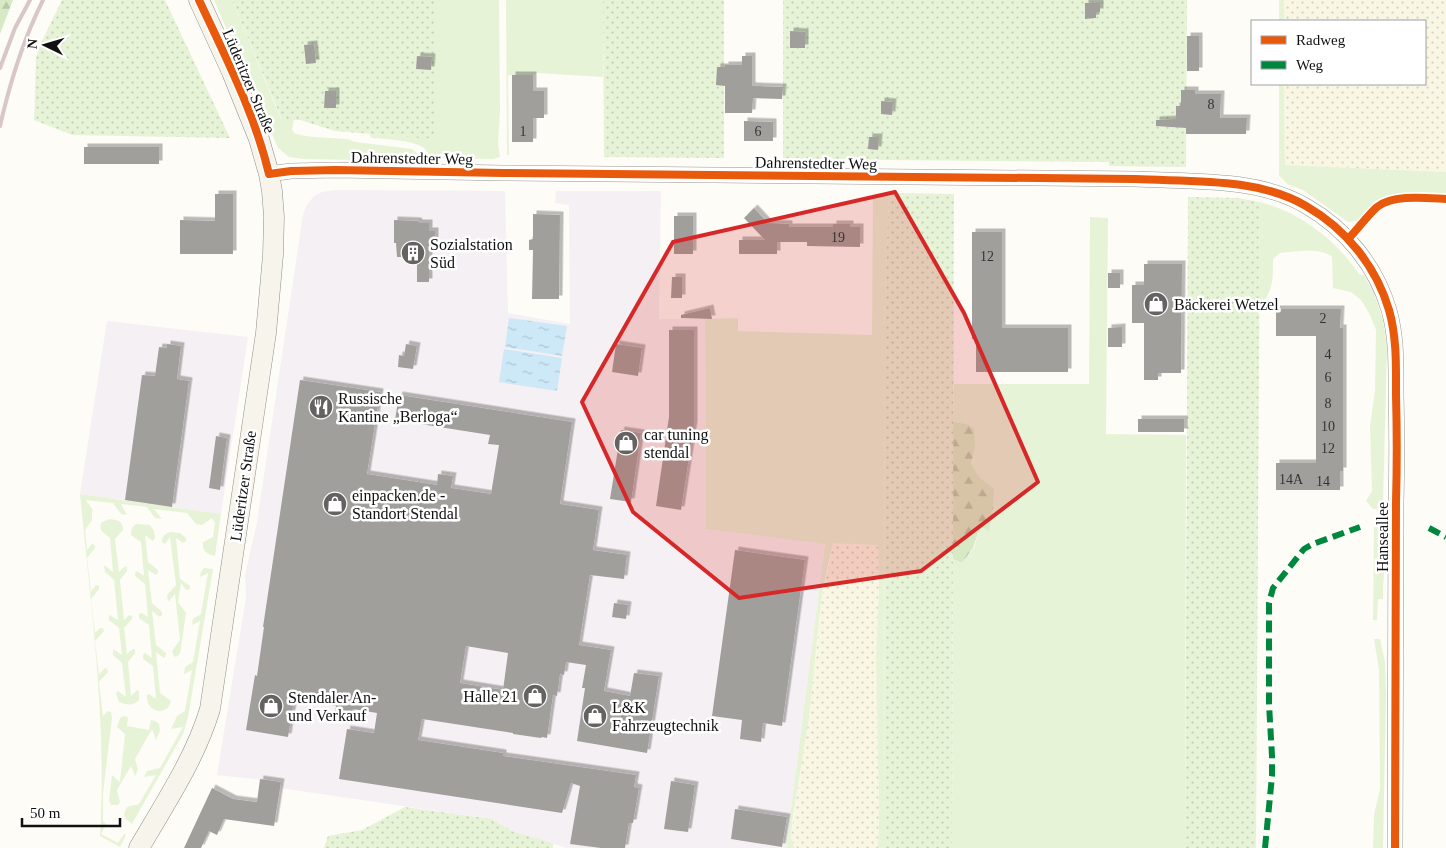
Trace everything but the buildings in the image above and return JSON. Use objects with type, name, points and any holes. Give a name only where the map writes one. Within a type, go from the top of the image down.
[{"type":"main road","name":"Lüderitzer Straße","points":[[139,848],[189,762],[210,710],[270,296],[274,217],[269,174],[250,116],[200,0]]},
{"type":"street","name":"Dahrenstedter Weg","points":[[269,174],[291,171],[336,170],[1135,179],[1227,184],[1267,189],[1293,199],[1328,220],[1348,239]]},
{"type":"street","name":"Hanseallee","points":[[1348,239],[1370,268],[1381,289],[1394,329],[1396,352],[1395,848]]},
{"type":"highlighted area","points":[[895,192],[964,313],[1038,482],[921,571],[739,598],[633,512],[582,402],[673,242]]},
{"type":"shaded area","points":[[1284,0],[1446,0],[1446,172],[1285,165],[1284,85],[1426,85],[1426,20],[1284,20]]},
{"type":"shaded area","points":[[336,190],[505,191],[508,313],[570,324],[569,205],[555,203],[556,191],[661,191],[659,319],[705,319],[706,529],[825,543],[786,848],[567,848],[512,831],[492,819],[280,788],[280,782],[217,775],[246,597],[245,575],[257,522],[303,215],[306,206],[314,196],[322,192]]},
{"type":"shaded area","points":[[107,321],[248,337],[221,514],[80,494]]},
{"type":"shaded area","points":[[833,543],[878,544],[879,586],[876,656],[878,848],[794,848],[791,837],[816,654],[821,603]]},
{"type":"green space","points":[[0,0],[13,0],[0,34]]},
{"type":"green space","points":[[62,0],[165,0],[230,138],[72,135],[34,120],[36,58],[41,43]]},
{"type":"green space","points":[[214,0],[232,0],[281,119],[294,120],[292,129],[294,133],[412,149],[419,155],[388,155],[355,160],[289,157],[278,148]]},
{"type":"green space","points":[[232,0],[434,0],[434,139],[335,131],[300,120],[282,120]]},
{"type":"green space","points":[[434,0],[499,0],[500,110],[498,144],[500,157],[493,159],[434,158],[430,157],[424,148],[419,145],[399,140],[372,138],[369,134],[433,138]]},
{"type":"green space","points":[[506,0],[603,0],[603,77],[537,73],[533,75],[508,75],[509,155],[507,155]]},
{"type":"green space","points":[[603,0],[724,0],[724,158],[604,157]]},
{"type":"green space","points":[[783,0],[1187,0],[1186,167],[1109,166],[1109,162],[783,159]]},
{"type":"green space","points":[[1279,0],[1284,0],[1284,20],[1279,20]]},
{"type":"green space","points":[[1279,85],[1284,85],[1285,165],[1446,172],[1446,193],[1414,192],[1389,195],[1379,201],[1359,219],[1348,222],[1303,190],[1287,184],[1279,175]]},
{"type":"green space","points":[[889,193],[884,328],[885,848],[878,848],[876,656],[879,586],[878,545],[833,543],[821,603],[809,717],[793,816],[791,837],[794,848],[786,848],[825,544],[706,529],[705,319],[738,318],[738,331],[872,335],[873,194]]},
{"type":"green space","points":[[889,193],[954,194],[952,848],[885,848],[884,328]]},
{"type":"green space","points":[[1188,197],[1237,198],[1260,202],[1256,848],[1185,848]]},
{"type":"green space","points":[[1260,202],[1289,213],[1316,229],[1350,261],[1359,274],[1364,275],[1374,293],[1383,320],[1387,346],[1382,508],[1373,509],[1366,501],[1372,491],[1370,426],[1375,390],[1376,330],[1361,300],[1351,292],[1333,288],[1332,257],[1321,252],[1280,253],[1273,259],[1272,280],[1268,294],[1265,300],[1259,301]]},
{"type":"green space","points":[[1090,217],[1108,218],[1106,434],[1186,435],[1185,848],[952,848],[953,559],[962,563],[974,548],[979,530],[984,528],[989,530],[994,490],[980,478],[971,464],[975,448],[967,424],[953,422],[954,384],[1089,384]]},
{"type":"green space","points":[[953,422],[967,424],[974,429],[975,448],[971,464],[980,478],[994,489],[989,531],[984,528],[979,530],[973,548],[962,563],[953,559]]},
{"type":"green space","points":[[80,494],[221,514],[215,556],[205,552],[203,548],[203,542],[213,537],[215,523],[212,518],[202,525],[196,524],[187,513],[154,509],[162,519],[155,518],[147,507],[121,504],[127,515],[121,514],[113,503],[86,500],[93,510],[92,520],[85,530],[87,550],[92,544],[95,545],[95,548],[87,558],[91,592],[96,585],[99,586],[99,589],[91,599],[95,633],[100,628],[103,628],[104,631],[95,641],[99,674],[105,668],[108,672],[99,682],[103,716],[108,711],[111,712],[112,718],[103,793],[103,821],[106,824],[101,834],[118,843],[124,834],[126,835],[120,847],[100,836],[102,793],[100,707]]},
{"type":"green space","points":[[110,519],[121,523],[123,530],[115,539],[119,572],[125,566],[127,567],[127,571],[120,580],[124,620],[129,615],[132,616],[132,619],[124,628],[127,654],[135,649],[135,653],[128,662],[131,696],[137,690],[139,691],[139,700],[129,704],[119,702],[116,693],[118,691],[126,697],[122,663],[113,655],[113,649],[122,655],[119,628],[109,620],[110,615],[118,620],[114,580],[105,572],[104,565],[113,572],[110,538],[102,532],[100,527],[102,522]]},
{"type":"green space","points":[[1380,521],[1387,525],[1389,542],[1383,599],[1378,599],[1377,620],[1373,620],[1374,522]]},
{"type":"green space","points":[[137,524],[150,525],[154,531],[155,538],[153,541],[145,535],[148,562],[158,570],[156,575],[148,570],[152,603],[162,612],[160,617],[152,611],[156,645],[166,653],[164,658],[156,652],[160,693],[171,701],[169,706],[162,711],[153,709],[150,706],[147,695],[149,694],[156,699],[153,666],[143,659],[145,653],[152,658],[149,625],[139,618],[139,614],[142,613],[148,617],[145,584],[135,576],[137,571],[144,576],[141,542],[131,535],[132,528]]},
{"type":"green space","points":[[170,532],[180,533],[186,538],[186,541],[183,543],[176,538],[180,579],[190,586],[190,589],[186,590],[181,583],[178,602],[186,613],[180,654],[176,657],[172,651],[180,640],[175,594],[168,602],[167,595],[176,585],[170,537],[165,544],[162,542],[164,536]]},
{"type":"green space","points":[[204,568],[213,569],[188,717],[183,734],[132,824],[125,818],[124,814],[127,807],[139,804],[156,775],[144,777],[147,771],[160,768],[183,727],[171,729],[177,716],[185,711],[192,670],[184,674],[185,667],[193,662],[200,621],[192,625],[193,619],[201,614],[208,573],[200,577]]},
{"type":"green space","points":[[1374,639],[1380,639],[1385,662],[1383,848],[1373,848],[1374,815],[1380,789],[1379,670]]},
{"type":"green space","points":[[123,716],[128,717],[127,726],[149,730],[151,720],[159,724],[160,731],[156,740],[152,729],[135,759],[138,770],[135,776],[131,766],[117,790],[120,802],[118,805],[111,805],[109,800],[112,775],[120,782],[125,734],[117,727],[120,718]]},
{"type":"green space","points":[[405,807],[492,819],[512,831],[549,842],[553,844],[553,848],[324,848],[328,836],[362,830]]},
{"type":"water","points":[[509,318],[567,326],[562,356],[505,347]]},
{"type":"water","points":[[504,349],[562,358],[557,391],[499,382]]},
{"type":"railway","points":[[0,68],[15,28],[30,0]]},
{"type":"railway","points":[[0,126],[18,61],[29,30],[43,0]]},
{"type":"marked path","points":[[1265,848],[1272,776],[1269,704],[1269,603],[1273,588],[1304,549],[1360,527]]},
{"type":"marked path","points":[[1429,528],[1446,537]]},
{"type":"cycle path","points":[[199,0],[248,107],[269,174],[291,171],[336,170],[1200,181],[1266,190],[1287,197],[1321,215],[1346,237],[1368,264],[1389,310],[1395,342],[1397,448],[1395,848]]},
{"type":"cycle path","points":[[1348,239],[1373,211],[1384,203],[1401,198],[1446,199]]},
{"type":"place","name":"Sozialstation Süd","points":[[413,253]]},
{"type":"place","name":"Bäckerei Wetzel","points":[[1156,304]]},
{"type":"place","name":"Russische Kantine „Berloga“","points":[[321,407]]},
{"type":"place","name":"car tuning stendal","points":[[626,443]]},
{"type":"place","name":"einpacken.de - Standort Stendal","points":[[335,504]]},
{"type":"place","name":"Halle 21","points":[[535,696]]},
{"type":"place","name":"Stendaler An- und Verkauf","points":[[271,706]]},
{"type":"place","name":"L&K Fahrzeugtechnik","points":[[595,716]]}]
